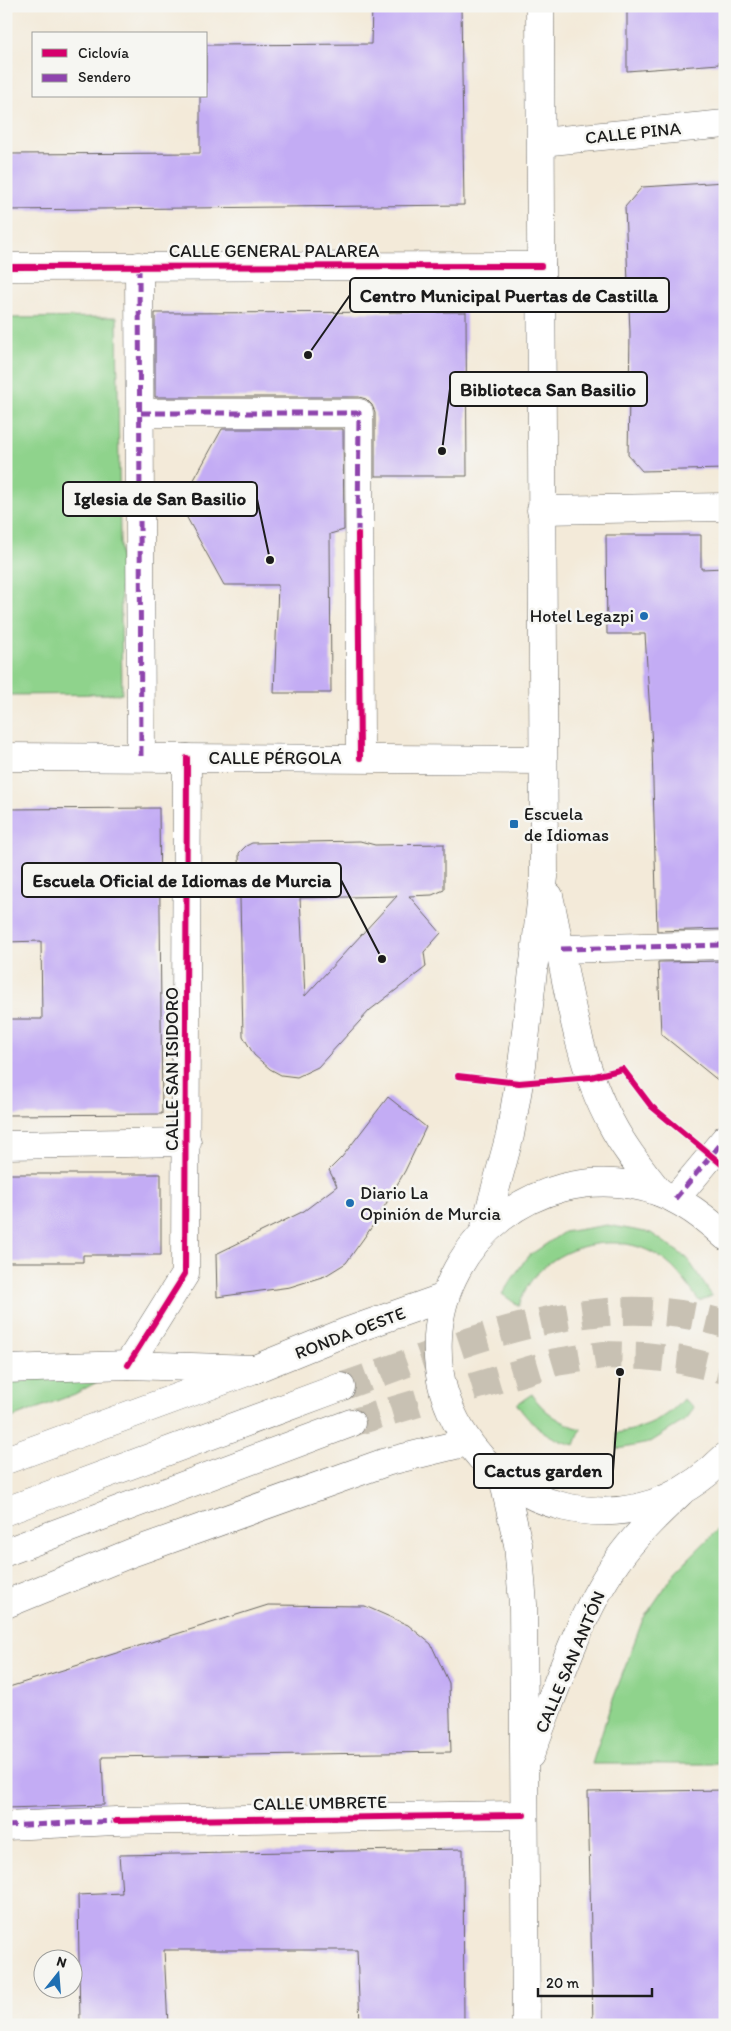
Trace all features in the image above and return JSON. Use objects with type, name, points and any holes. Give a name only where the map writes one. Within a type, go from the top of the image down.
[{"type":"main road","points":[[484,1231],[510,1135],[522,1065],[544,878],[540,6]]},
{"type":"main road","name":"CALLE PINA","points":[[541,142],[725,124]]},
{"type":"main road","points":[[139,266],[141,757]]},
{"type":"main road","name":"CALLE GENERAL PALAREA","points":[[6,267],[541,266]]},
{"type":"main road","points":[[141,413],[359,413],[360,758]]},
{"type":"main road","points":[[541,510],[725,507]]},
{"type":"main road","name":"CALLE PÉRGOLA","points":[[6,757],[543,760]]},
{"type":"main road","name":"CALLE SAN ISIDORO","points":[[128,1365],[185,1274],[187,758]]},
{"type":"main road","points":[[544,878],[578,1036],[596,1093],[611,1124],[667,1196]]},
{"type":"main road","points":[[561,950],[725,944]]},
{"type":"main road","points":[[667,1196],[725,1139]]},
{"type":"main road","points":[[6,1145],[187,1142]]},
{"type":"main road","points":[[720,1465],[680,1492],[656,1503],[630,1509],[603,1512],[577,1509],[550,1503],[526,1492],[503,1478],[484,1462],[468,1442],[452,1413],[439,1372],[439,1322],[445,1298],[460,1262],[484,1231],[504,1214],[528,1200],[562,1187],[606,1182],[633,1185],[667,1196],[700,1214],[725,1236]]},
{"type":"main road","name":"RONDA OESTE","points":[[6,1460],[255,1369],[346,1332],[445,1298]]},
{"type":"main road","points":[[6,1369],[128,1365],[255,1369]]},
{"type":"main road","points":[[6,1511],[342,1387]]},
{"type":"main road","points":[[6,1552],[351,1423]]},
{"type":"main road","points":[[6,1604],[131,1553],[386,1462],[468,1442]]},
{"type":"main road","name":"CALLE SAN ANTÓN","points":[[503,1478],[512,1511],[519,1554],[522,1604],[526,2025]]},
{"type":"main road","name":"CALLE SAN ANTÓN","points":[[525,1768],[590,1606],[622,1555],[643,1528],[680,1492]]},
{"type":"main road","name":"CALLE UMBRETE","points":[[6,1826],[116,1821],[524,1814]]},
{"type":"green space","points":[[117,317],[122,694],[6,695],[6,318]]},
{"type":"green space","points":[[607,1225],[651,1233],[687,1258],[712,1296],[699,1301],[678,1274],[659,1256],[632,1245],[613,1243],[592,1245],[573,1250],[555,1259],[539,1272],[527,1287],[519,1306],[502,1294],[527,1257],[564,1232]]},
{"type":"green space","points":[[128,1365],[75,1394],[6,1420],[6,1369]]},
{"type":"green space","points":[[532,1394],[541,1406],[553,1416],[581,1429],[575,1445],[550,1436],[535,1425],[522,1411],[517,1404]]},
{"type":"green space","points":[[683,1399],[694,1407],[687,1419],[649,1443],[618,1449],[616,1433],[653,1423],[669,1413]]},
{"type":"green space","points":[[725,1522],[725,1764],[592,1764],[609,1710],[643,1619],[677,1570]]},
{"type":"building","points":[[372,6],[461,6],[464,205],[6,210],[6,154],[200,153],[200,98],[208,98],[208,45],[371,44]]},
{"type":"building","points":[[627,6],[719,6],[719,64],[627,71]]},
{"type":"building","points":[[725,182],[725,469],[642,471],[628,455],[630,333],[625,207],[642,187]]},
{"type":"building","points":[[466,312],[467,476],[375,476],[375,412],[372,405],[366,399],[359,397],[155,397],[155,313]]},
{"type":"building","points":[[222,429],[343,429],[344,530],[330,534],[331,693],[274,693],[278,585],[224,585],[180,505]]},
{"type":"building","points":[[606,535],[701,535],[701,569],[725,568],[725,929],[657,931],[652,746],[645,634],[607,634]]},
{"type":"building","points":[[159,808],[162,1114],[6,1115],[6,1019],[42,1019],[41,941],[6,942],[6,809]]},
{"type":"building","points":[[360,841],[375,845],[444,844],[444,890],[432,895],[409,896],[441,933],[424,952],[426,967],[370,1010],[318,1067],[297,1077],[281,1075],[270,1069],[254,1055],[243,1036],[239,853],[252,843]],"holes":[[[397,896],[305,996],[300,898]]]},
{"type":"building","points":[[725,961],[725,1086],[661,1034],[658,962]]},
{"type":"building","name":"Diario La Opinión de Murcia","points":[[388,1097],[426,1127],[405,1171],[376,1221],[346,1263],[325,1276],[290,1287],[217,1297],[216,1254],[304,1211],[337,1186],[329,1170],[342,1157]]},
{"type":"building","points":[[6,1174],[161,1174],[161,1255],[83,1255],[83,1262],[6,1262]]},
{"type":"building","points":[[268,1605],[365,1606],[408,1625],[431,1644],[449,1683],[451,1752],[102,1757],[104,1805],[6,1808],[6,1688]]},
{"type":"building","points":[[725,1790],[725,2025],[593,2025],[588,1792]]},
{"type":"building","points":[[463,1849],[464,2025],[360,2025],[357,1950],[164,1950],[168,2025],[80,2025],[82,1948],[79,1948],[78,1895],[122,1893],[119,1855]]},
{"type":"tunnel","points":[[341,1387],[434,1353],[482,1338],[530,1324],[578,1315],[627,1311],[676,1313],[725,1324]]},
{"type":"tunnel","points":[[351,1423],[556,1362],[603,1355],[644,1356],[682,1360],[725,1370]]},
{"type":"marked path","points":[[139,266],[141,757]]},
{"type":"marked path","points":[[141,413],[359,413],[358,534]]},
{"type":"marked path","points":[[561,949],[725,945]]},
{"type":"marked path","points":[[675,1199],[725,1139]]},
{"type":"marked path","points":[[6,1826],[116,1821]]},
{"type":"cycle path","points":[[6,267],[541,266]]},
{"type":"cycle path","points":[[358,534],[360,758]]},
{"type":"cycle path","points":[[128,1365],[185,1274],[187,758]]},
{"type":"cycle path","points":[[458,1076],[519,1083],[591,1077],[623,1069],[651,1106],[725,1167]]},
{"type":"cycle path","points":[[116,1821],[524,1815]]},
{"type":"place","name":"Centro Municipal Puertas de Castilla","points":[[308,355]]},
{"type":"place","name":"Biblioteca San Basilio","points":[[442,451]]},
{"type":"place","name":"Iglesia de San Basilio","points":[[270,560]]},
{"type":"place","name":"Hotel Legazpi","points":[[644,616]]},
{"type":"place","name":"Escuela de Idiomas","points":[[514,824]]},
{"type":"place","name":"Escuela Oficial de Idiomas de Murcia","points":[[382,959]]},
{"type":"place","name":"Diario La Opinión de Murcia","points":[[350,1203]]},
{"type":"place","name":"Cactus garden","points":[[620,1372]]}]
